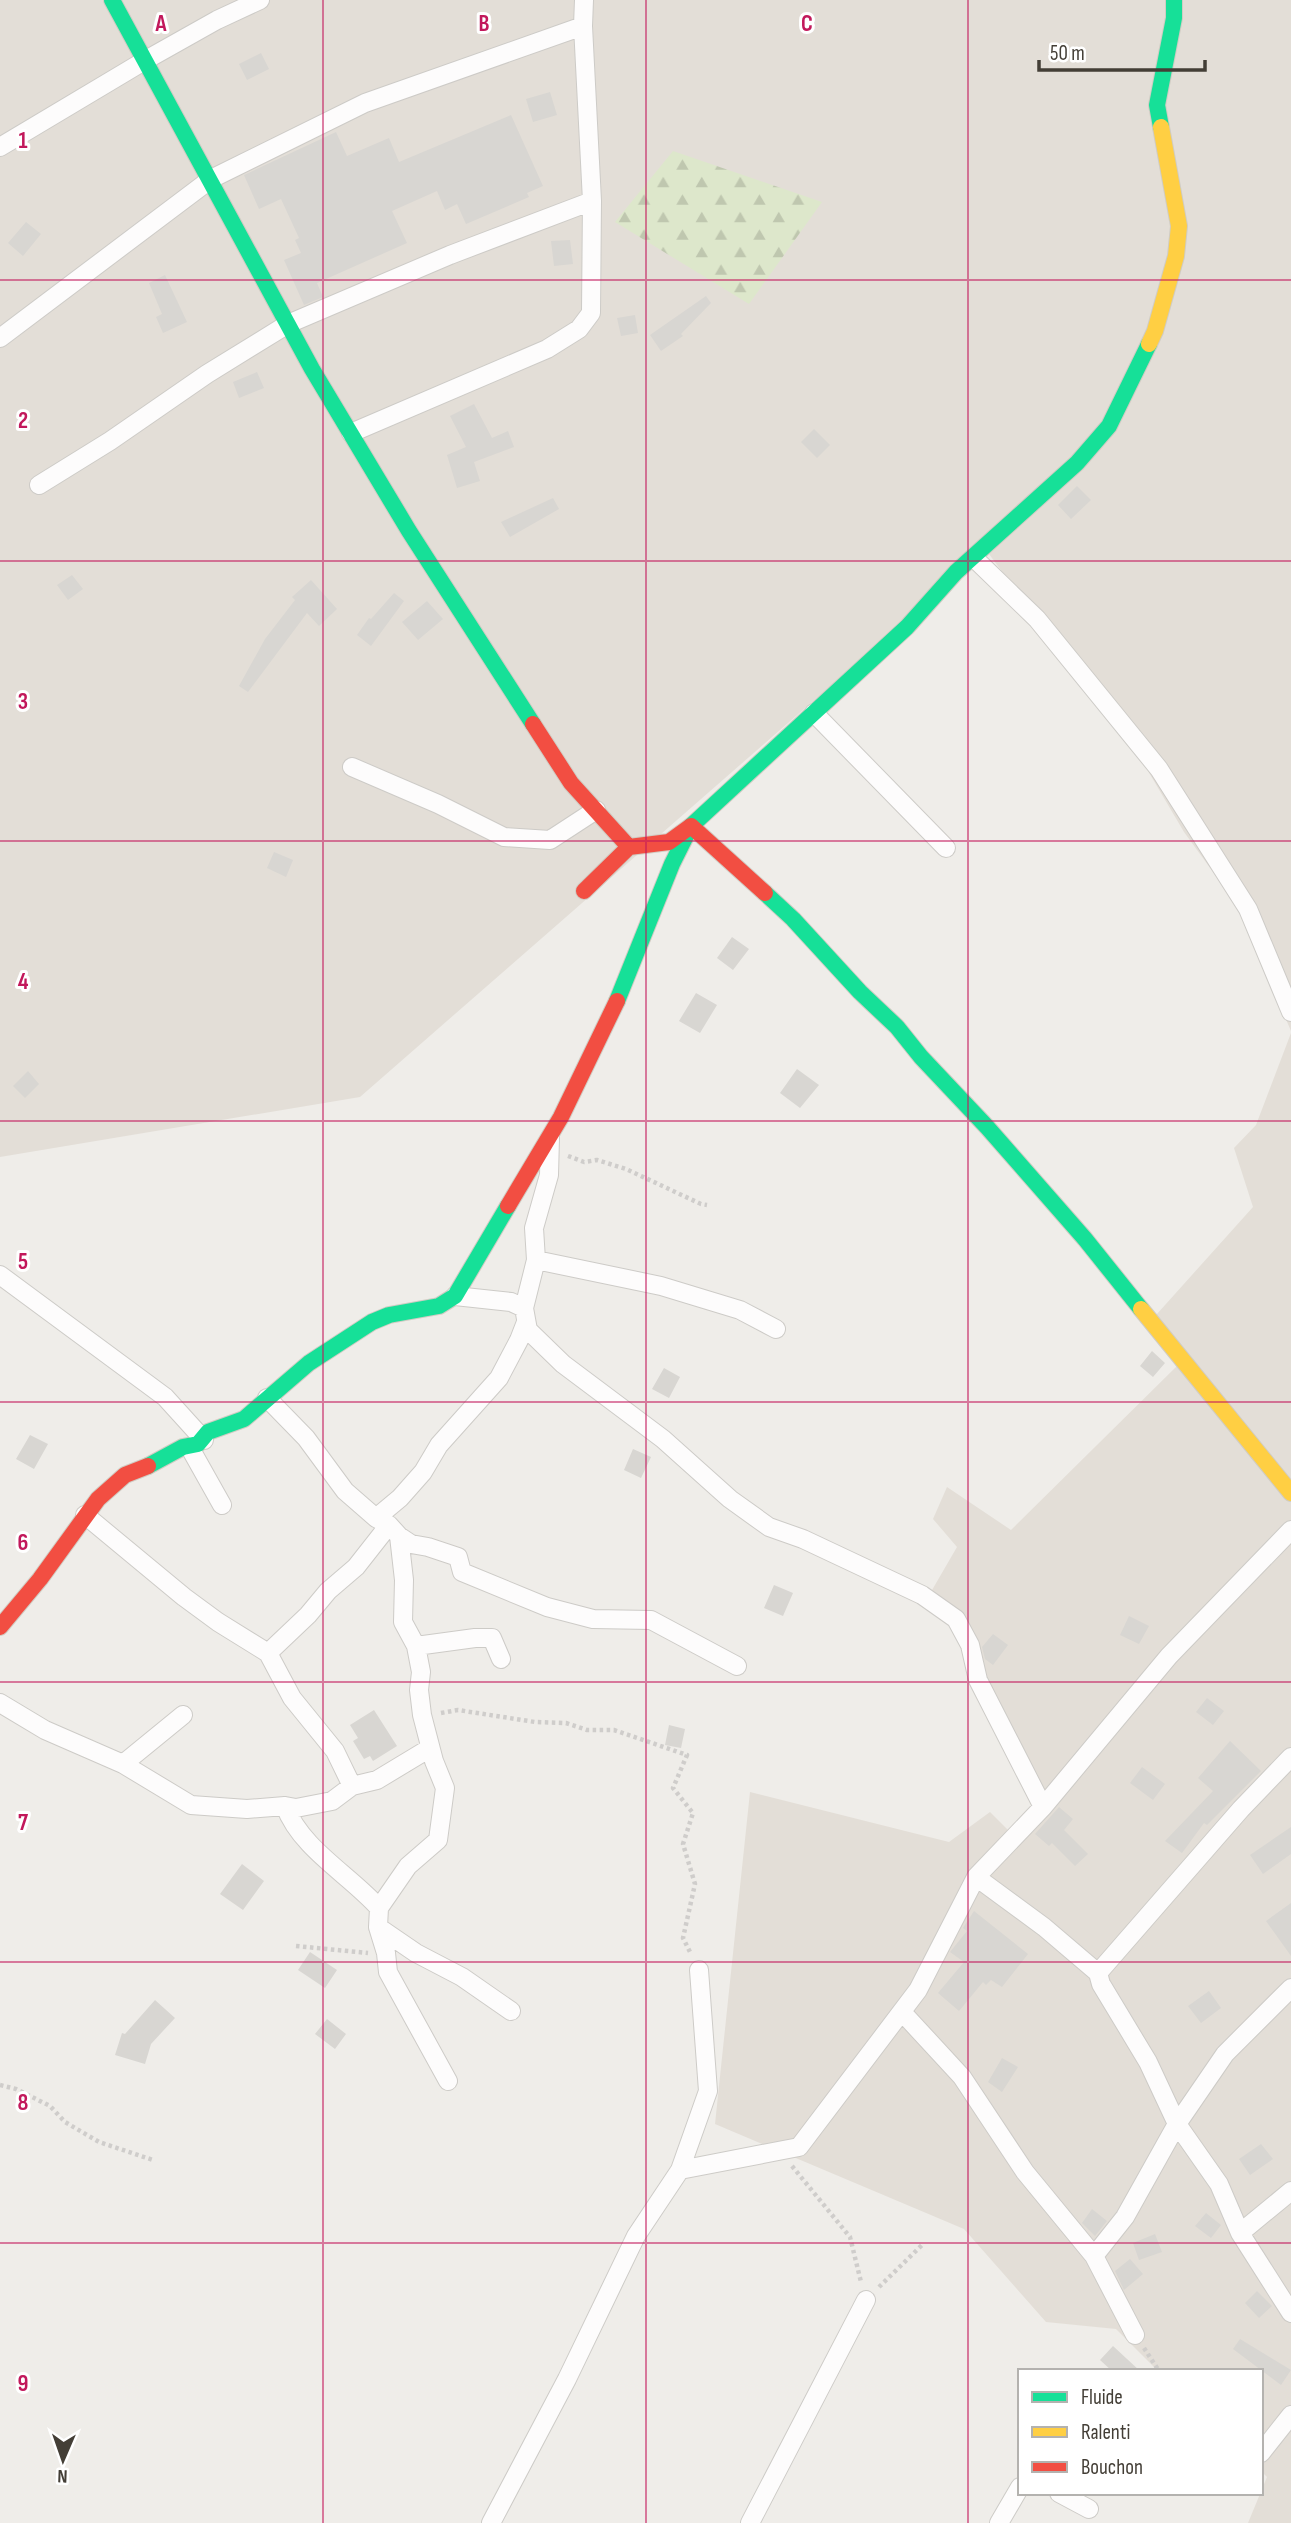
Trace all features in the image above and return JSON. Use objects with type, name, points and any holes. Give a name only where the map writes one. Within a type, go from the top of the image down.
[{"type":"street","points":[[111,0],[288,324],[409,531],[571,783],[629,847]]},
{"type":"street","points":[[0,147],[144,61],[217,20],[260,0]]},
{"type":"street","points":[[351,433],[547,349],[579,330],[591,313],[592,201],[584,0]]},
{"type":"street","points":[[584,891],[629,847],[669,842],[691,826],[907,627],[956,572],[1077,463],[1109,426],[1155,331],[1176,256],[1179,226],[1157,105],[1174,18],[1174,0]]},
{"type":"street","points":[[0,338],[211,179],[365,103],[583,26]]},
{"type":"street","points":[[38,485],[288,324],[450,255],[592,201]]},
{"type":"street","points":[[974,558],[1037,619],[1159,769],[1248,909],[1291,1012]]},
{"type":"street","points":[[814,713],[946,848]]},
{"type":"street","points":[[352,766],[505,837],[550,840],[596,810]]},
{"type":"street","points":[[0,1627],[98,1499],[125,1475],[143,1469],[183,1447],[197,1444],[208,1432],[244,1419],[309,1363],[372,1322],[390,1315],[439,1306],[455,1296],[561,1117],[607,1025],[672,864],[691,826]]},
{"type":"street","points":[[691,826],[793,919],[860,992],[897,1027],[921,1058],[987,1127],[1085,1239],[1291,1493]]},
{"type":"street","points":[[268,1653],[308,1615],[328,1591],[356,1567],[388,1526],[400,1497],[423,1472],[439,1445],[499,1378],[519,1340],[525,1315],[536,1259],[534,1228],[549,1175],[551,1132]]},
{"type":"street","points":[[536,1259],[661,1286],[740,1310],[775,1329]]},
{"type":"street","points":[[0,1275],[164,1397],[197,1444],[222,1505]]},
{"type":"street","points":[[455,1296],[511,1302],[525,1315],[528,1330],[563,1364],[663,1440],[740,1506],[769,1527],[803,1539],[922,1595],[956,1619],[970,1645],[978,1680],[1043,1807]]},
{"type":"street","points":[[267,1398],[306,1438],[345,1491],[411,1544],[457,1557],[462,1572],[547,1607],[593,1619],[651,1620],[737,1666]]},
{"type":"street","points":[[85,1515],[184,1597],[268,1653],[292,1698],[335,1751],[352,1786]]},
{"type":"street","points":[[388,1526],[404,1580],[403,1622],[416,1646],[421,1672],[419,1690],[422,1715],[430,1748],[445,1788],[438,1840],[408,1866],[379,1908],[378,1927],[386,1953],[388,1972],[448,2081]]},
{"type":"street","points":[[680,2170],[799,2147],[918,1990],[976,1877],[1043,1807],[1169,1656],[1291,1530]]},
{"type":"street","points":[[416,1646],[492,1638],[501,1659]]},
{"type":"street","points":[[0,1703],[45,1730],[122,1764],[191,1805],[247,1809],[285,1806],[296,1808],[332,1801],[352,1786],[377,1780],[430,1748]]},
{"type":"street","points":[[122,1764],[183,1715]]},
{"type":"street","points":[[1098,1973],[1241,1808],[1291,1757]]},
{"type":"street","points":[[285,1806],[292,1825],[363,1889],[379,1908]]},
{"type":"street","points":[[976,1877],[1044,1927],[1098,1973],[1101,1984],[1147,2062],[1177,2124],[1219,2185],[1240,2233],[1291,2313]]},
{"type":"street","points":[[378,1927],[416,1953],[462,1977],[512,2011]]},
{"type":"street","points":[[491,2523],[567,2379],[636,2236],[680,2170],[708,2091],[699,1970]]},
{"type":"street","points":[[1094,2256],[1125,2217],[1177,2124],[1225,2054],[1291,1988]]},
{"type":"street","points":[[902,2012],[962,2077],[1025,2172],[1094,2256],[1135,2335]]},
{"type":"street","points":[[1240,2233],[1291,2191]]},
{"type":"street","points":[[750,2523],[866,2300]]},
{"type":"street","points":[[1263,2450],[1291,2415]]},
{"type":"street","points":[[999,2523],[1018,2490]]},
{"type":"street","points":[[1063,2495],[1089,2509]]},
{"type":"path","points":[[551,1132],[560,1154],[584,1162],[597,1160],[626,1169],[707,1205]]},
{"type":"path","points":[[422,1715],[458,1710],[523,1720],[566,1723],[587,1730],[614,1730],[687,1755],[673,1788],[693,1813],[683,1844],[695,1884],[683,1938],[699,1970]]},
{"type":"path","points":[[296,1946],[386,1953]]},
{"type":"path","points":[[0,2085],[16,2089],[50,2106],[65,2122],[99,2142],[153,2161]]},
{"type":"path","points":[[780,2151],[850,2237],[866,2300]]},
{"type":"path","points":[[866,2300],[922,2245]]},
{"type":"path","points":[[1135,2335],[1158,2369]]},
{"type":"shaded area","points":[[0,0],[1291,0],[1291,1031],[1237,905],[1184,832],[1138,754],[986,550],[360,1097],[0,1157]]},
{"type":"shaded area","points":[[1291,1033],[1291,2523],[1248,2523],[1260,2495],[1263,2495],[1267,2477],[1263,2473],[1263,2369],[1156,2369],[1116,2329],[1046,2322],[964,2229],[715,2124],[750,1792],[949,1842],[990,1812],[1008,1830],[1038,1806],[957,1626],[928,1597],[957,1547],[933,1519],[947,1487],[1011,1530],[1178,1365],[1148,1324],[1253,1207],[1234,1148],[1256,1125]]},
{"type":"green space","points":[[673,151],[822,202],[749,304],[615,222]]},
{"type":"building","points":[[261,53],[269,69],[247,80],[239,64]]},
{"type":"building","points":[[550,92],[557,115],[533,122],[526,99]]},
{"type":"building","points":[[511,115],[543,186],[527,193],[529,197],[466,224],[457,204],[445,210],[437,191],[392,211],[407,243],[317,283],[323,297],[304,305],[284,260],[301,253],[295,240],[299,238],[281,199],[259,209],[244,175],[336,132],[347,156],[389,138],[399,162]]},
{"type":"building","points":[[26,222],[41,234],[23,256],[8,243]]},
{"type":"building","points":[[570,240],[573,264],[554,266],[551,241]]},
{"type":"building","points":[[165,275],[187,322],[163,333],[156,317],[162,314],[149,283]]},
{"type":"building","points":[[706,296],[711,303],[681,334],[683,336],[661,351],[650,335]]},
{"type":"building","points":[[635,315],[638,333],[621,336],[617,318]]},
{"type":"building","points":[[257,372],[264,388],[239,398],[233,382]]},
{"type":"building","points":[[474,404],[492,438],[508,431],[514,447],[474,462],[480,481],[457,488],[447,455],[466,447],[450,416]]},
{"type":"building","points":[[814,429],[830,445],[817,458],[801,442]]},
{"type":"building","points":[[1077,486],[1091,500],[1071,519],[1058,505]]},
{"type":"building","points":[[553,498],[559,509],[510,537],[501,522]]},
{"type":"building","points":[[72,575],[83,589],[68,600],[57,585]]},
{"type":"building","points":[[311,580],[337,609],[319,626],[307,613],[248,692],[239,686],[265,639],[295,600],[292,597]]},
{"type":"building","points":[[394,593],[404,601],[371,646],[357,635],[369,618],[371,619]]},
{"type":"building","points":[[427,601],[443,619],[418,640],[402,622]]},
{"type":"building","points":[[274,852],[293,860],[286,877],[267,868]]},
{"type":"building","points":[[732,937],[749,949],[733,970],[717,958]]},
{"type":"building","points":[[696,993],[717,1005],[700,1033],[679,1021]]},
{"type":"building","points":[[797,1069],[819,1085],[800,1108],[780,1093]]},
{"type":"building","points":[[28,1071],[39,1084],[25,1098],[13,1086]]},
{"type":"building","points":[[1152,1351],[1165,1363],[1153,1377],[1140,1366]]},
{"type":"building","points":[[664,1368],[680,1377],[669,1398],[652,1389]]},
{"type":"building","points":[[30,1435],[48,1444],[34,1469],[16,1459]]},
{"type":"building","points":[[633,1449],[651,1457],[641,1478],[624,1470]]},
{"type":"building","points":[[774,1585],[793,1593],[783,1616],[764,1608]]},
{"type":"building","points":[[1129,1616],[1149,1626],[1139,1644],[1120,1635]]},
{"type":"building","points":[[993,1634],[1008,1645],[993,1665],[985,1659],[982,1647]]},
{"type":"building","points":[[1207,1698],[1224,1711],[1213,1725],[1196,1712]]},
{"type":"building","points":[[374,1710],[397,1746],[373,1761],[370,1756],[364,1759],[353,1741],[358,1738],[350,1725]]},
{"type":"building","points":[[669,1725],[685,1729],[681,1748],[665,1745]]},
{"type":"building","points":[[1230,1741],[1261,1771],[1207,1825],[1204,1823],[1182,1853],[1165,1841],[1213,1791],[1198,1778]]},
{"type":"building","points":[[1142,1767],[1165,1784],[1153,1800],[1130,1783]]},
{"type":"building","points":[[1059,1807],[1073,1819],[1064,1830],[1088,1854],[1075,1866],[1052,1843],[1049,1846],[1035,1834]]},
{"type":"building","points":[[1291,1827],[1291,1854],[1263,1874],[1250,1855]]},
{"type":"building","points":[[242,1864],[264,1881],[243,1910],[220,1894]]},
{"type":"building","points":[[1291,1903],[1291,1956],[1266,1921]]},
{"type":"building","points":[[974,1911],[1028,1954],[1002,1987],[991,1980],[986,1985],[983,1982],[959,2011],[938,1993],[964,1962],[950,1952],[967,1931],[963,1928]]},
{"type":"building","points":[[310,1952],[337,1970],[325,1988],[298,1970]]},
{"type":"building","points":[[1209,1991],[1221,2008],[1201,2023],[1188,2006]]},
{"type":"building","points":[[155,2000],[175,2018],[151,2044],[145,2064],[115,2055],[122,2033],[125,2034]]},
{"type":"building","points":[[327,2019],[346,2034],[335,2049],[315,2034]]},
{"type":"building","points":[[1002,2058],[1018,2067],[1002,2092],[988,2082]]},
{"type":"building","points":[[1261,2144],[1273,2159],[1250,2175],[1239,2159]]},
{"type":"building","points":[[1092,2209],[1107,2221],[1095,2236],[1082,2223]]},
{"type":"building","points":[[1206,2213],[1221,2225],[1211,2238],[1195,2226]]},
{"type":"building","points":[[1155,2234],[1162,2252],[1139,2260],[1133,2243]]},
{"type":"building","points":[[1130,2259],[1143,2274],[1124,2290],[1115,2271]]},
{"type":"building","points":[[1257,2291],[1272,2306],[1259,2318],[1245,2303]]},
{"type":"building","points":[[1240,2339],[1291,2370],[1281,2385],[1233,2349]]},
{"type":"building","points":[[1113,2346],[1138,2369],[1110,2369],[1100,2360]]},
{"type":"traffic: fast","points":[[112,0],[312,369],[409,531],[533,724]]},
{"type":"traffic: fast","points":[[1161,127],[1157,105],[1174,18],[1174,0]]},
{"type":"traffic: fast","points":[[617,1001],[672,864],[691,826],[907,627],[956,572],[1077,463],[1109,426],[1149,344]]},
{"type":"traffic: fast","points":[[765,893],[897,1027],[1085,1239],[1141,1309]]},
{"type":"traffic: fast","points":[[148,1466],[183,1447],[198,1444],[208,1432],[244,1419],[309,1363],[372,1322],[389,1315],[439,1306],[455,1296],[508,1206]]},
{"type":"traffic: slow","points":[[1149,344],[1176,256],[1179,226],[1161,127]]},
{"type":"traffic: slow","points":[[1141,1309],[1291,1493]]},
{"type":"traffic: jam","points":[[533,724],[571,783],[629,847]]},
{"type":"traffic: jam","points":[[584,891],[629,847],[669,842],[691,826],[765,893]]},
{"type":"traffic: jam","points":[[508,1206],[561,1117],[617,1001]]},
{"type":"traffic: jam","points":[[0,1627],[40,1579],[98,1499],[125,1475],[148,1466]]}]
